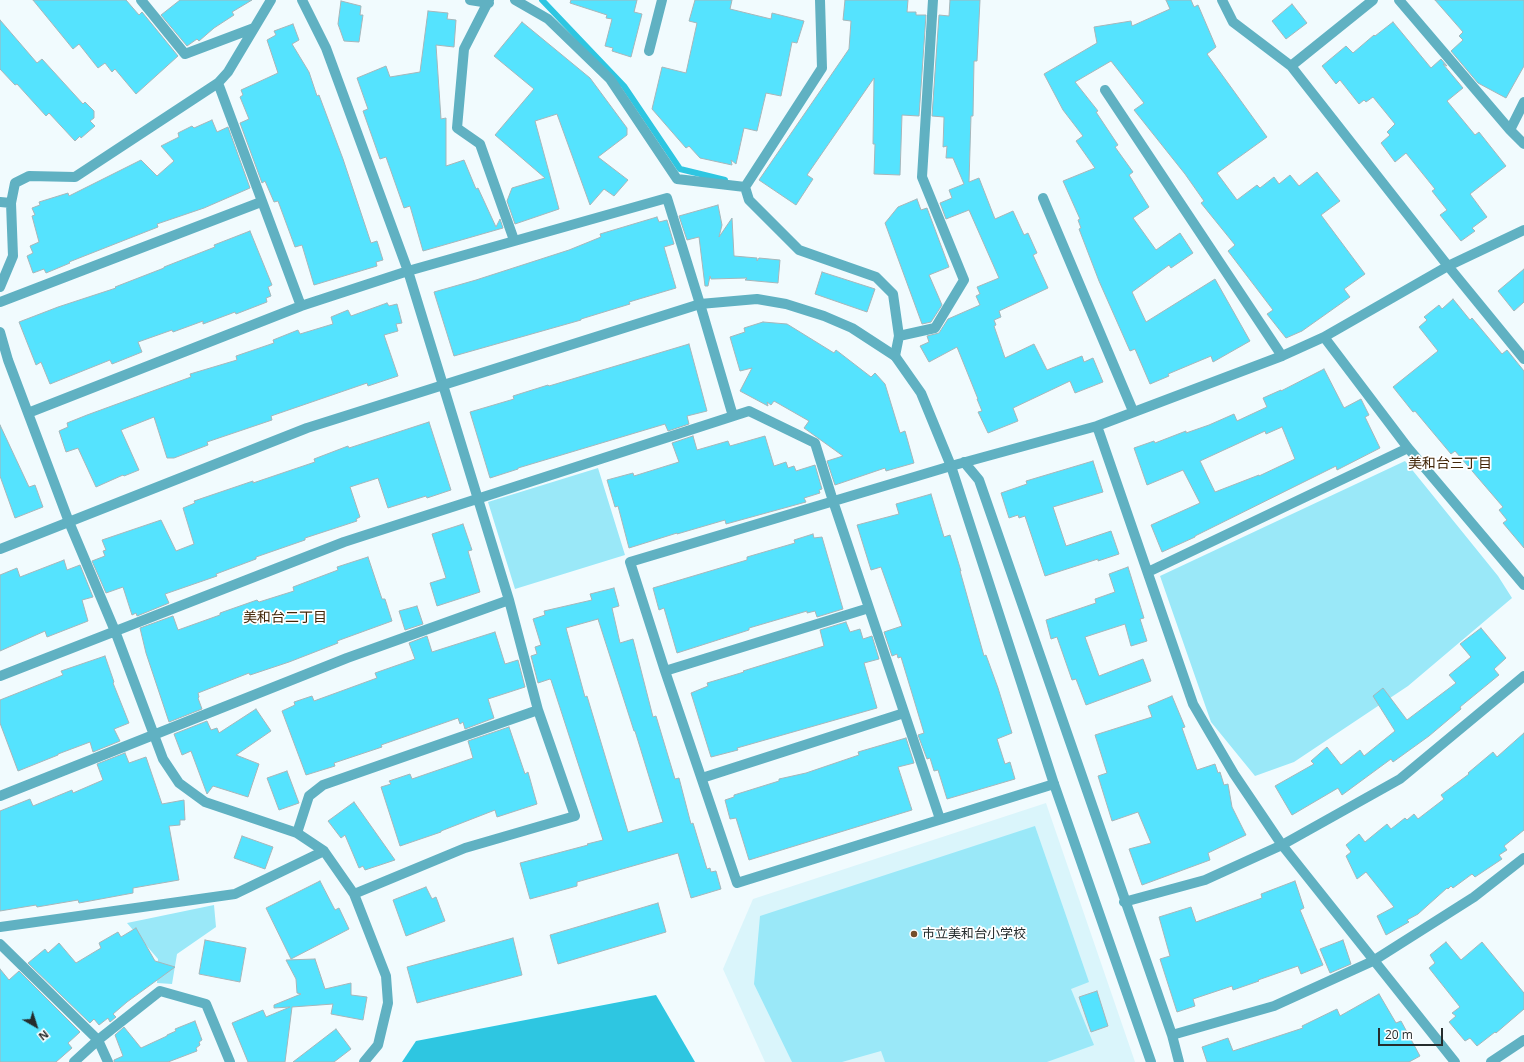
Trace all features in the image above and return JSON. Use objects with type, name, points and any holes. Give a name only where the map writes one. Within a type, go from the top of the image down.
[{"type":"street","points":[[141,0],[185,54],[254,28]]},
{"type":"street","points":[[0,287],[13,256],[11,203],[15,183],[29,176],[75,177],[218,83],[228,72],[271,0]]},
{"type":"street","points":[[302,0],[326,48],[408,271],[509,600],[538,710],[575,816],[465,848],[354,894]]},
{"type":"street","points":[[470,0],[489,2],[464,49],[457,128],[480,144],[514,240]]},
{"type":"street","points":[[515,0],[548,19],[610,78],[677,179],[745,187]]},
{"type":"street","points":[[649,51],[662,0]]},
{"type":"street","points":[[745,187],[822,68],[820,0]]},
{"type":"street","points":[[899,336],[935,328],[964,280],[922,177],[933,0]]},
{"type":"street","points":[[1222,0],[1234,22],[1290,66],[1448,266],[1524,359]]},
{"type":"street","points":[[1290,66],[1373,0]]},
{"type":"street","points":[[1399,0],[1510,130],[1524,144]]},
{"type":"street","points":[[218,83],[300,306]]},
{"type":"street","points":[[1105,90],[1282,356]]},
{"type":"street","points":[[1510,130],[1524,102]]},
{"type":"street","points":[[745,187],[749,200],[799,250],[876,277],[893,294],[899,336],[895,356]]},
{"type":"street","points":[[28,413],[300,306],[408,271],[667,198],[733,416]]},
{"type":"street","points":[[1042,198],[1133,411]]},
{"type":"street","points":[[0,202],[11,203]]},
{"type":"street","points":[[0,302],[261,202]]},
{"type":"street","points":[[1054,784],[737,883],[665,671],[630,562],[964,462],[1097,426],[1133,411],[1282,356],[1324,337],[1448,266],[1524,230]]},
{"type":"street","points":[[0,549],[307,428],[700,304],[757,299],[786,304],[824,316],[852,328],[895,356],[921,392],[951,466],[1054,784],[1151,1062]]},
{"type":"street","points":[[0,332],[8,360],[69,522],[115,631],[163,759],[179,783],[205,802],[297,833],[324,851],[354,894],[386,976],[388,1003],[378,1045],[364,1062]]},
{"type":"street","points":[[1324,337],[1408,448],[1524,585]]},
{"type":"street","points":[[0,676],[344,542],[749,411],[815,443],[833,501],[940,819]]},
{"type":"street","points":[[1097,426],[1193,704],[1234,774],[1282,845],[1454,1062]]},
{"type":"street","points":[[1148,572],[1408,448]]},
{"type":"street","points":[[964,462],[979,480],[1124,902],[1172,1035],[1179,1062]]},
{"type":"street","points":[[0,796],[347,658],[509,600]]},
{"type":"street","points":[[665,671],[869,608]]},
{"type":"street","points":[[1124,902],[1205,880],[1282,845],[1400,779],[1524,676]]},
{"type":"street","points":[[297,833],[309,796],[323,785],[538,710]]},
{"type":"street","points":[[702,778],[904,713]]},
{"type":"street","points":[[0,927],[235,894],[324,851]]},
{"type":"street","points":[[1172,1035],[1274,1006],[1373,961],[1474,897],[1524,858]]},
{"type":"street","points":[[0,944],[98,1040],[108,1062]]},
{"type":"street","points":[[74,1062],[98,1040],[160,991],[206,1004],[230,1062]]},
{"type":"street","points":[[1491,1062],[1524,1040]]},
{"type":"shaded area","points":[[1405,461],[1498,576],[1512,598],[1408,686],[1294,762],[1255,776],[1211,722],[1160,576]]},
{"type":"shaded area","points":[[598,468],[625,555],[515,589],[488,502]]},
{"type":"shaded area","name":"市立美和台小学校","points":[[1046,803],[1135,1062],[765,1062],[723,969],[753,899]]},
{"type":"shaded area","name":"市立美和台小学校","points":[[1035,826],[1089,982],[1071,989],[1094,1045],[1047,1062],[885,1062],[881,1051],[842,1062],[792,1062],[754,984],[760,916]]},
{"type":"shaded area","points":[[214,905],[216,927],[177,954],[172,984],[157,983],[158,959],[127,923]]},
{"type":"shaded area","points":[[656,995],[695,1062],[402,1062],[416,1041]]},
{"type":"building","points":[[33,0],[126,0],[139,15],[142,12],[178,56],[136,94],[115,69],[112,72],[105,63],[98,68],[79,44],[73,49]]},
{"type":"building","points":[[180,0],[252,0],[232,12],[234,15],[214,28],[199,41],[197,39],[187,46],[161,15]]},
{"type":"building","points":[[571,0],[637,0],[634,12],[642,14],[631,57],[612,51],[613,48],[605,46],[612,19],[606,18],[607,15],[570,3]]},
{"type":"building","points":[[695,0],[732,0],[730,9],[771,19],[772,13],[804,21],[797,43],[792,42],[781,96],[766,93],[757,131],[744,128],[736,164],[731,160],[732,165],[700,158],[689,146],[686,148],[652,109],[662,67],[686,73],[697,23],[689,21]]},
{"type":"building","points":[[845,0],[908,0],[907,12],[916,12],[916,15],[926,15],[919,116],[902,115],[900,175],[874,174],[874,78],[807,175],[813,179],[796,205],[759,180],[849,49],[851,21],[843,20]]},
{"type":"building","points":[[950,0],[980,0],[977,61],[974,61],[973,116],[971,116],[969,182],[979,178],[995,219],[1013,211],[1024,235],[1028,233],[1037,253],[1033,255],[1048,288],[999,311],[1001,317],[994,320],[996,325],[994,326],[1005,358],[1034,344],[1047,370],[1082,356],[1084,362],[1093,358],[1103,382],[1075,393],[1070,381],[1013,408],[1018,421],[988,433],[978,412],[982,411],[957,347],[929,362],[920,346],[929,342],[927,336],[939,333],[948,319],[980,305],[976,296],[980,294],[977,287],[999,278],[969,210],[946,219],[940,203],[952,198],[949,190],[964,184],[953,158],[946,158],[947,146],[943,147],[944,117],[932,116],[939,15],[949,16]]},
{"type":"building","points":[[1166,0],[1191,0],[1194,7],[1198,5],[1216,47],[1207,54],[1267,137],[1217,173],[1237,200],[1257,185],[1260,188],[1274,177],[1279,184],[1290,175],[1299,186],[1317,172],[1340,201],[1321,215],[1365,274],[1344,289],[1350,297],[1302,331],[1286,338],[1267,314],[1273,310],[1228,251],[1235,245],[1201,203],[1204,201],[1185,174],[1134,110],[1144,103],[1111,61],[1075,82],[1098,111],[1096,112],[1118,145],[1115,147],[1133,172],[1129,175],[1149,207],[1133,218],[1156,250],[1180,233],[1193,253],[1171,268],[1169,265],[1132,292],[1146,322],[1215,279],[1250,341],[1213,362],[1211,356],[1168,374],[1169,376],[1150,384],[1135,349],[1130,351],[1099,281],[1079,229],[1081,228],[1078,220],[1080,219],[1063,181],[1095,168],[1076,141],[1083,136],[1063,110],[1044,74],[1097,43],[1094,27],[1131,21],[1132,26],[1170,9]]},
{"type":"building","points":[[1435,0],[1524,0],[1524,66],[1506,98],[1478,83],[1451,51],[1463,40],[1459,36],[1463,32]]},
{"type":"building","points":[[341,1],[361,6],[360,15],[363,15],[359,42],[344,41],[338,24]]},
{"type":"building","points":[[1292,4],[1307,23],[1286,39],[1272,21]]},
{"type":"building","points":[[428,11],[448,13],[447,19],[456,20],[454,47],[436,45],[441,119],[446,118],[446,166],[464,160],[476,189],[478,188],[496,227],[500,219],[503,228],[423,251],[410,206],[404,208],[386,157],[380,159],[363,111],[368,109],[357,78],[386,66],[390,77],[420,72]]},
{"type":"building","points":[[0,20],[37,63],[42,59],[83,104],[85,102],[94,111],[94,118],[90,121],[95,126],[81,138],[80,136],[75,141],[49,113],[46,116],[17,84],[15,85],[0,69]]},
{"type":"building","points":[[522,22],[590,78],[627,128],[627,135],[598,157],[628,180],[614,196],[604,189],[590,205],[557,114],[535,121],[559,209],[515,224],[507,201],[512,188],[545,178],[495,135],[534,89],[494,56]]},
{"type":"building","points":[[1393,22],[1431,68],[1441,59],[1447,66],[1443,64],[1463,88],[1447,101],[1475,135],[1479,132],[1506,166],[1470,194],[1487,217],[1472,228],[1475,231],[1461,241],[1440,215],[1447,210],[1432,191],[1435,189],[1406,153],[1395,162],[1381,143],[1390,135],[1387,132],[1395,124],[1373,97],[1366,102],[1364,100],[1359,104],[1340,80],[1336,84],[1322,66],[1346,46],[1353,53],[1374,35],[1375,36]]},
{"type":"building","points":[[293,24],[299,40],[292,44],[309,72],[317,96],[319,95],[343,159],[371,243],[377,241],[383,260],[376,262],[377,266],[314,285],[302,245],[295,247],[278,201],[274,202],[265,181],[262,183],[240,123],[249,119],[240,97],[243,95],[241,90],[278,73],[267,40],[276,35],[274,31]]},
{"type":"building","points":[[212,120],[217,132],[228,127],[250,188],[204,208],[157,224],[158,227],[69,262],[70,263],[46,273],[44,269],[33,273],[27,256],[33,253],[30,246],[39,242],[32,216],[35,215],[32,208],[40,205],[39,202],[68,193],[69,196],[141,160],[157,176],[174,161],[161,146],[179,137],[178,133],[192,126],[194,128]]},
{"type":"building","points":[[917,199],[921,210],[927,208],[949,267],[929,275],[942,305],[931,322],[922,324],[885,223],[898,207]]},
{"type":"building","points":[[718,205],[722,225],[719,237],[732,218],[734,256],[757,258],[757,261],[759,258],[780,260],[778,283],[745,280],[747,278],[711,279],[710,276],[708,286],[705,286],[699,237],[687,240],[679,216]]},
{"type":"building","points":[[657,217],[659,222],[667,220],[674,244],[664,247],[676,288],[629,302],[630,304],[581,320],[454,356],[434,292],[569,250],[601,237],[600,234]]},
{"type":"building","points":[[250,231],[272,285],[268,287],[271,296],[266,298],[267,302],[236,314],[235,312],[203,324],[203,321],[173,332],[172,330],[138,342],[142,352],[112,364],[110,360],[50,384],[41,362],[36,365],[19,322],[58,307],[116,288],[115,287],[215,247],[214,245]]},
{"type":"building","points":[[1524,269],[1524,302],[1514,311],[1498,291]]},
{"type":"building","points":[[822,272],[875,289],[867,312],[815,294]]},
{"type":"building","points":[[1453,299],[1470,320],[1472,318],[1502,354],[1507,350],[1524,371],[1524,548],[1503,523],[1507,520],[1499,510],[1503,507],[1455,451],[1451,454],[1415,411],[1413,412],[1393,387],[1438,351],[1419,327],[1427,320],[1424,317],[1439,305],[1442,309]]},
{"type":"building","points":[[387,303],[389,306],[397,304],[402,323],[396,324],[398,331],[384,335],[398,376],[368,386],[367,383],[271,416],[272,420],[207,442],[208,445],[174,458],[167,458],[154,417],[121,430],[139,470],[124,476],[123,475],[96,487],[78,448],[66,452],[59,431],[68,427],[67,423],[191,377],[190,374],[237,360],[236,356],[274,343],[273,340],[298,330],[300,334],[333,324],[331,317],[348,310],[351,316]]},
{"type":"building","points":[[763,322],[787,324],[834,353],[836,350],[871,377],[875,373],[885,384],[900,433],[905,431],[914,463],[886,471],[885,468],[835,485],[827,461],[843,456],[804,428],[809,421],[774,401],[771,405],[767,402],[768,406],[740,391],[752,368],[740,371],[730,337],[745,332],[744,328]]},
{"type":"building","points":[[689,344],[707,411],[687,416],[689,424],[668,431],[665,424],[518,468],[490,478],[470,412],[514,399],[513,396],[548,385],[549,386]]},
{"type":"building","points":[[1324,369],[1344,408],[1361,399],[1369,415],[1365,417],[1380,448],[1337,470],[1336,466],[1162,552],[1151,525],[1200,503],[1183,470],[1147,485],[1134,448],[1154,441],[1155,443],[1186,431],[1186,433],[1234,414],[1237,421],[1267,407],[1263,398],[1281,391]],"holes":[[[1282,427],[1295,459],[1259,476],[1215,492],[1200,461],[1265,431],[1266,434]]]},
{"type":"building","points":[[429,422],[451,490],[388,508],[378,478],[350,487],[360,517],[356,519],[357,521],[305,538],[305,540],[256,557],[256,559],[216,574],[217,576],[165,594],[169,603],[137,616],[136,613],[132,615],[123,587],[106,593],[92,561],[105,556],[103,551],[106,550],[102,540],[161,520],[176,551],[194,544],[183,508],[195,503],[194,501],[315,462],[314,459],[348,446],[349,448]]},
{"type":"building","points":[[0,425],[29,487],[35,485],[43,507],[15,518],[0,476]]},
{"type":"building","points":[[693,436],[697,450],[728,441],[730,446],[765,436],[774,466],[786,462],[788,468],[794,466],[796,471],[815,465],[822,489],[819,490],[820,493],[804,498],[806,502],[726,524],[725,520],[629,548],[618,506],[615,507],[607,480],[633,473],[634,476],[679,462],[672,443]]},
{"type":"building","points":[[1093,461],[1103,492],[1053,507],[1066,546],[1111,531],[1119,554],[1045,576],[1025,516],[1019,518],[1018,515],[1009,518],[1001,493],[1027,484],[1026,481]]},
{"type":"building","points":[[931,494],[944,537],[950,535],[984,656],[986,655],[1012,733],[997,739],[1005,764],[1010,762],[1015,779],[947,799],[938,770],[934,771],[930,758],[927,759],[918,735],[924,733],[901,657],[898,658],[897,654],[892,656],[884,632],[902,626],[881,567],[871,570],[857,525],[899,514],[896,504]]},
{"type":"building","points":[[463,524],[472,550],[468,551],[480,592],[437,606],[430,583],[446,578],[432,534]]},
{"type":"building","points":[[813,534],[814,538],[822,537],[843,609],[817,617],[815,611],[807,613],[807,611],[749,628],[749,630],[677,653],[664,608],[659,610],[653,588],[747,560],[747,557],[795,543],[794,540]]},
{"type":"building","points":[[368,557],[382,599],[385,599],[392,621],[337,641],[338,643],[289,662],[250,675],[249,673],[198,693],[198,698],[202,709],[169,722],[146,653],[140,628],[173,616],[178,630],[257,600],[259,602],[294,591],[293,587],[338,570],[337,567]]},
{"type":"building","points":[[64,560],[67,570],[80,565],[93,597],[82,600],[88,621],[47,637],[45,631],[0,651],[0,575],[17,568],[20,577]]},
{"type":"building","points":[[1128,567],[1144,618],[1140,619],[1147,641],[1131,646],[1125,624],[1085,637],[1099,676],[1143,659],[1151,681],[1086,705],[1076,679],[1072,680],[1057,637],[1051,639],[1046,620],[1096,603],[1095,599],[1115,592],[1109,574]]},
{"type":"building","points":[[614,588],[619,606],[612,608],[620,643],[633,639],[653,717],[656,716],[675,779],[679,778],[691,824],[693,823],[707,869],[710,868],[711,872],[716,871],[721,889],[691,898],[678,853],[577,882],[577,886],[530,899],[520,863],[603,840],[551,680],[538,683],[531,656],[537,654],[535,647],[541,645],[533,619],[545,615],[544,611],[592,600],[590,594]],"holes":[[[598,619],[663,822],[628,832],[587,696],[585,697],[566,628]]]},
{"type":"building","points":[[417,606],[423,624],[405,630],[399,611]]},
{"type":"building","points":[[846,622],[850,632],[860,629],[863,639],[872,636],[879,659],[864,663],[877,708],[737,748],[738,750],[711,757],[691,693],[708,686],[707,683],[824,646],[820,630]]},
{"type":"building","points":[[1481,628],[1506,658],[1494,669],[1499,675],[1460,707],[1461,709],[1429,736],[1393,762],[1391,759],[1342,795],[1338,788],[1292,815],[1275,786],[1314,764],[1311,761],[1327,747],[1341,765],[1360,750],[1364,756],[1395,731],[1373,696],[1383,688],[1407,720],[1456,683],[1449,675],[1471,657],[1460,644]]},
{"type":"building","points":[[495,632],[505,664],[518,660],[525,687],[488,699],[494,718],[465,729],[463,722],[460,724],[458,718],[381,745],[382,747],[334,763],[335,766],[306,775],[282,711],[295,705],[294,702],[312,696],[314,701],[377,678],[375,673],[415,659],[409,643],[427,636],[432,652]]},
{"type":"building","points":[[105,656],[114,682],[113,683],[129,723],[114,729],[120,741],[93,752],[90,742],[18,771],[0,723],[0,700],[63,675],[61,671]]},
{"type":"building","points":[[1172,696],[1185,727],[1182,728],[1197,770],[1215,764],[1218,773],[1220,772],[1224,785],[1228,784],[1232,807],[1246,835],[1208,853],[1210,860],[1142,885],[1129,849],[1151,843],[1138,812],[1112,821],[1098,776],[1107,773],[1095,735],[1152,717],[1148,706]]},
{"type":"building","points":[[256,709],[271,731],[236,755],[259,764],[248,797],[213,786],[207,794],[191,751],[182,755],[174,734],[207,721],[211,730],[217,728],[219,733]]},
{"type":"building","points":[[509,727],[525,774],[528,772],[537,804],[497,817],[495,810],[441,832],[400,846],[381,787],[391,784],[389,781],[410,774],[412,779],[473,758],[468,741]]},
{"type":"building","points":[[1524,733],[1524,830],[1504,846],[1507,850],[1499,855],[1502,859],[1475,877],[1472,874],[1453,888],[1451,886],[1448,889],[1447,888],[1418,914],[1407,920],[1409,922],[1386,935],[1377,916],[1394,907],[1366,872],[1357,879],[1346,856],[1351,852],[1346,845],[1359,834],[1365,842],[1387,824],[1391,829],[1405,818],[1407,820],[1414,814],[1418,819],[1444,799],[1441,795],[1469,774],[1468,773],[1493,752],[1497,757]]},
{"type":"building","points":[[906,738],[914,763],[898,767],[912,810],[749,860],[736,818],[730,819],[725,800],[734,797],[734,795],[779,781],[779,779],[806,773],[859,755],[858,752]]},
{"type":"building","points":[[125,753],[129,763],[146,757],[162,804],[184,800],[185,820],[180,820],[180,825],[169,826],[179,880],[133,888],[133,893],[79,903],[78,900],[37,907],[36,905],[0,911],[0,811],[30,799],[33,806],[72,790],[73,793],[103,780],[97,764]]},
{"type":"building","points":[[287,771],[299,803],[279,810],[267,778]]},
{"type":"building","points":[[354,802],[395,860],[365,870],[363,866],[359,868],[345,835],[341,838],[328,821]]},
{"type":"building","points":[[242,836],[273,847],[265,869],[234,858]]},
{"type":"building","points":[[320,881],[335,910],[339,908],[349,929],[291,959],[266,908]]},
{"type":"building","points":[[1295,881],[1304,908],[1300,910],[1323,965],[1301,974],[1298,966],[1233,990],[1232,986],[1193,999],[1195,1006],[1177,1012],[1160,959],[1170,956],[1159,917],[1191,907],[1196,922],[1262,898],[1261,894]]},
{"type":"building","points":[[426,887],[432,899],[436,897],[445,921],[406,936],[393,900]]},
{"type":"building","points":[[658,903],[666,932],[558,964],[550,935]]},
{"type":"building","points":[[136,928],[155,961],[175,967],[127,1002],[113,1014],[116,1017],[110,1022],[108,1018],[99,1025],[94,1019],[90,1023],[28,963],[45,949],[48,953],[59,943],[76,963],[101,948],[99,943],[118,932],[121,937]]},
{"type":"building","points":[[513,938],[522,975],[417,1003],[407,967]]},
{"type":"building","points":[[205,940],[246,948],[240,982],[199,974]]},
{"type":"building","points":[[1343,940],[1351,964],[1330,973],[1320,949]]},
{"type":"building","points":[[1446,942],[1461,960],[1482,942],[1524,993],[1524,1009],[1496,1033],[1495,1032],[1477,1046],[1470,1038],[1465,1041],[1449,1022],[1456,1016],[1452,1013],[1460,1007],[1429,968],[1435,963],[1430,955]]},
{"type":"building","points":[[315,959],[325,989],[351,983],[351,995],[367,997],[363,1020],[331,1014],[333,1004],[292,1007],[285,1062],[248,1062],[232,1023],[263,1010],[266,1017],[290,1007],[274,1008],[274,1005],[301,994],[297,993],[296,979],[286,960]]},
{"type":"building","points":[[0,969],[9,980],[19,971],[80,1032],[68,1043],[72,1048],[56,1062],[0,1062]]},
{"type":"building","points":[[1097,991],[1108,1026],[1091,1032],[1079,997]]},
{"type":"building","points":[[1379,994],[1396,1023],[1401,1021],[1420,1056],[1409,1062],[1207,1062],[1202,1047],[1228,1038],[1233,1051],[1303,1028],[1302,1026],[1337,1009],[1340,1016]]},
{"type":"building","points":[[195,1021],[202,1040],[199,1042],[200,1045],[196,1048],[197,1051],[168,1062],[114,1062],[114,1060],[123,1056],[115,1035],[124,1027],[141,1048],[176,1031],[175,1029]]},
{"type":"building","points":[[336,1029],[351,1049],[334,1062],[293,1062]]},
{"type":"waterway","points":[[542,0],[624,86],[680,169],[725,180]]},
{"type":"place","name":"市立美和台小学校","points":[[914,934]]},
{"type":"district","name":"美和台三丁目","points":[[1450,464]]},
{"type":"district","name":"美和台二丁目","points":[[285,618]]}]
